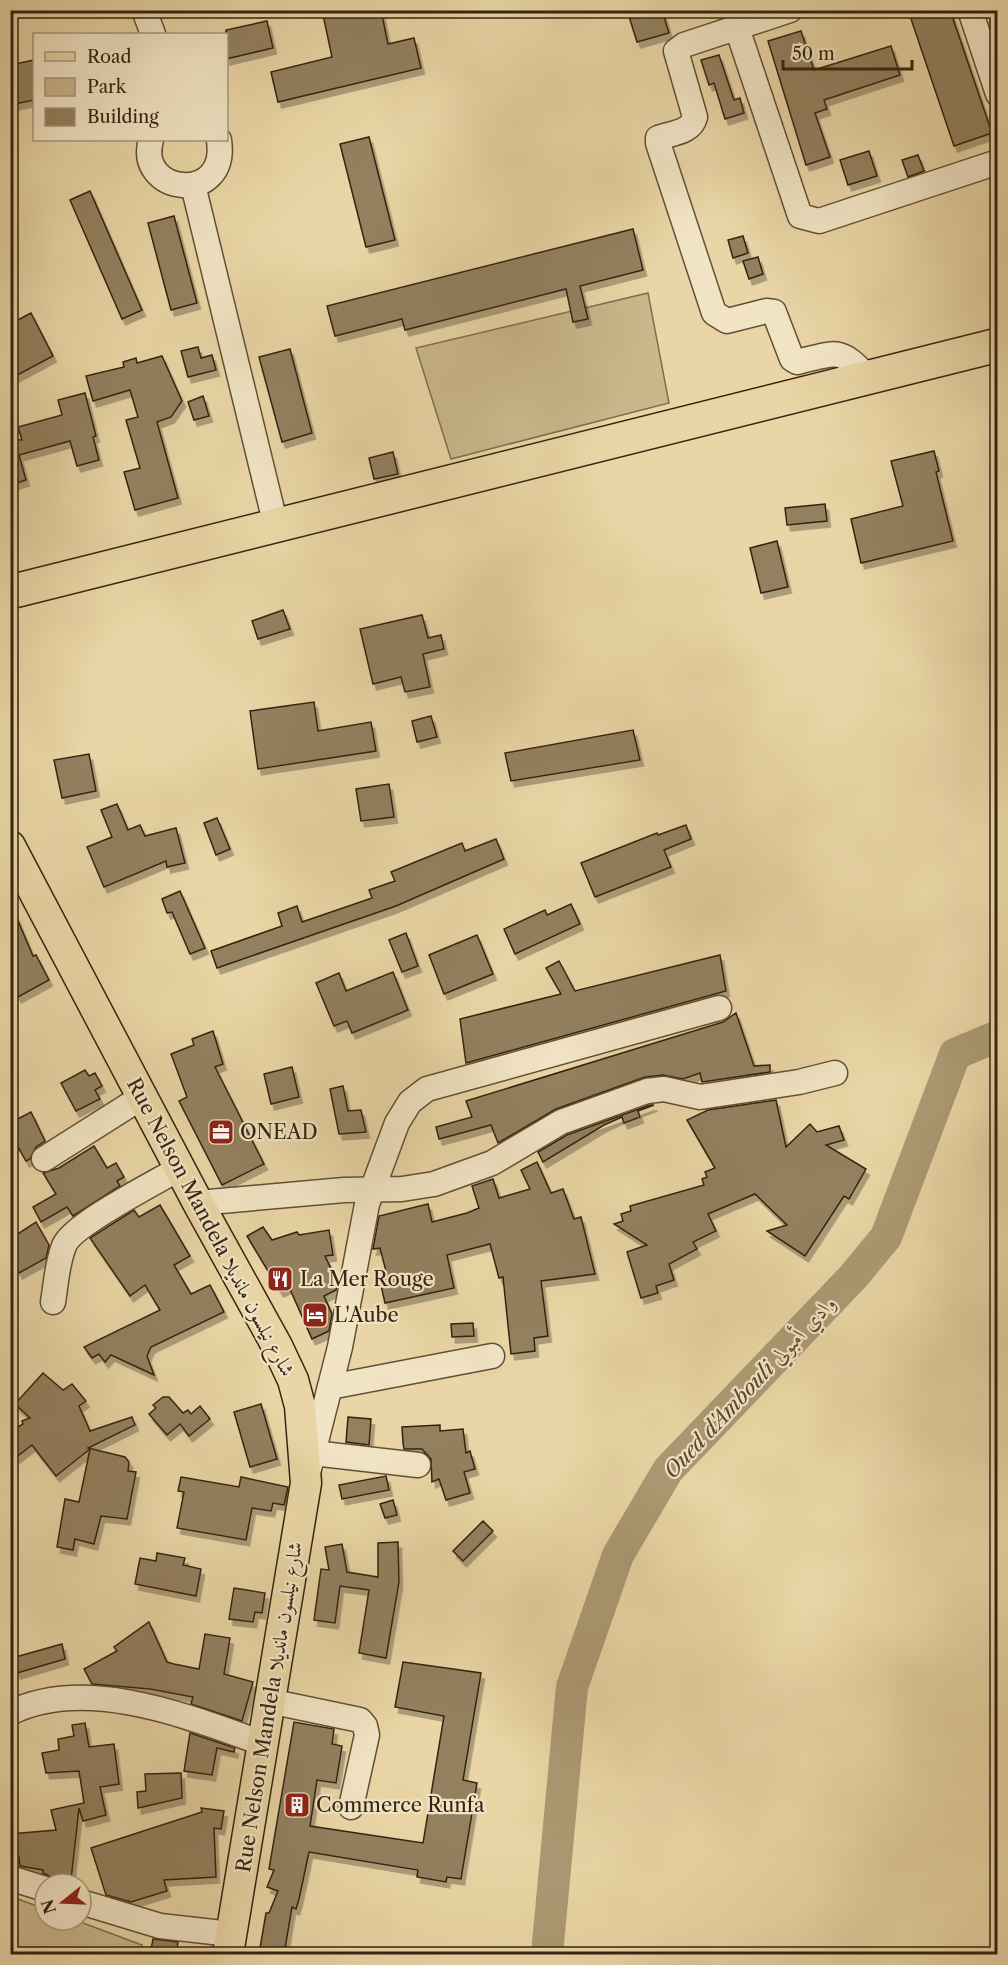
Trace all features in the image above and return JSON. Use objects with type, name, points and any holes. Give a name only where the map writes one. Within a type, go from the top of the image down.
[{"type":"highway","points":[[10,592],[998,345]]},
{"type":"main road","name":"Rue Nelson Mandela شارع نيلسون مانديلا","points":[[11,846],[198,1203],[277,1346],[293,1380],[300,1406],[306,1483],[230,1944]]},
{"type":"street","points":[[144,10],[153,33]]},
{"type":"street","points":[[790,10],[684,45],[676,51],[695,117],[693,124],[658,138],[714,313],[727,321],[774,312],[792,359],[797,362],[832,353],[843,355],[850,358],[867,377]]},
{"type":"street","points":[[970,10],[998,94]]},
{"type":"street","points":[[737,28],[800,216],[819,221],[998,162]]},
{"type":"street","points":[[151,141],[149,155],[160,176],[170,183],[193,185],[213,173],[221,151],[219,141]]},
{"type":"street","points":[[193,185],[276,526]]},
{"type":"street","points":[[306,1483],[330,1387],[372,1190],[397,1123],[410,1102],[427,1089],[719,1008]]},
{"type":"street","points":[[198,1203],[434,1184],[492,1163],[561,1122],[648,1091],[664,1089],[700,1097],[799,1082],[835,1073]]},
{"type":"street","points":[[44,1159],[142,1097]]},
{"type":"street","points":[[53,1302],[64,1245],[69,1237],[84,1225],[180,1168]]},
{"type":"street","points":[[330,1387],[492,1356]]},
{"type":"street","points":[[313,1453],[418,1465]]},
{"type":"street","points":[[10,1713],[49,1702],[91,1698],[161,1708],[262,1743]]},
{"type":"street","points":[[269,1701],[360,1720],[365,1726],[367,1735],[351,1807]]},
{"type":"street","points":[[10,1878],[33,1885]]},
{"type":"street","points":[[93,1906],[230,1944]]},
{"type":"green space","points":[[648,293],[669,403],[451,459],[416,348]]},
{"type":"green space","points":[[10,1896],[33,1905],[33,1932],[93,1932],[93,1927],[142,1945],[141,1954],[11,1954]]},
{"type":"building","points":[[322,10],[381,10],[388,44],[414,38],[421,68],[278,102],[271,72],[332,57]]},
{"type":"building","points":[[627,10],[662,10],[669,33],[637,42]]},
{"type":"building","points":[[908,10],[950,10],[992,133],[954,146]]},
{"type":"building","points":[[267,21],[273,48],[228,59],[226,30]]},
{"type":"building","points":[[801,31],[814,70],[891,46],[900,75],[824,100],[827,109],[815,113],[830,157],[806,165],[768,41]]},
{"type":"building","points":[[719,55],[734,100],[740,98],[744,113],[725,119],[714,83],[709,85],[701,60]]},
{"type":"building","points":[[33,60],[33,100],[10,105],[10,65]]},
{"type":"building","points":[[369,137],[395,240],[366,247],[340,144]]},
{"type":"building","points":[[869,151],[877,176],[848,185],[840,160]]},
{"type":"building","points":[[918,155],[924,171],[908,177],[902,160]]},
{"type":"building","points":[[90,191],[142,310],[122,319],[70,200]]},
{"type":"building","points":[[174,216],[197,303],[171,310],[148,223]]},
{"type":"building","points":[[633,229],[643,270],[580,286],[588,319],[573,322],[566,289],[405,330],[402,319],[335,336],[327,306]]},
{"type":"building","points":[[743,236],[748,253],[733,258],[728,240]]},
{"type":"building","points":[[758,257],[763,274],[749,279],[743,261]]},
{"type":"building","points":[[31,313],[53,356],[10,379],[10,324]]},
{"type":"building","points":[[198,347],[201,358],[212,355],[216,370],[188,377],[181,351]]},
{"type":"building","points":[[290,349],[312,433],[282,442],[259,357]]},
{"type":"building","points":[[162,356],[182,401],[171,417],[157,422],[178,498],[135,510],[124,472],[140,468],[126,420],[138,417],[130,390],[93,401],[86,376],[124,367],[123,362],[136,358],[137,363]]},
{"type":"building","points":[[85,393],[96,436],[93,437],[99,460],[77,466],[70,441],[19,455],[26,480],[10,485],[10,439],[22,440],[18,427],[62,415],[58,400]]},
{"type":"building","points":[[203,396],[209,416],[194,420],[188,402]]},
{"type":"building","points":[[934,451],[939,471],[936,472],[953,541],[861,563],[851,519],[903,506],[891,461]]},
{"type":"building","points":[[393,452],[398,474],[374,479],[369,458]]},
{"type":"building","points":[[825,504],[827,521],[787,525],[785,508]]},
{"type":"building","points":[[777,541],[788,587],[761,593],[750,548]]},
{"type":"building","points":[[283,610],[290,629],[258,639],[252,621]]},
{"type":"building","points":[[422,615],[428,638],[441,635],[444,649],[423,654],[430,687],[405,692],[401,677],[373,684],[360,629]]},
{"type":"building","points":[[314,702],[318,731],[371,722],[376,751],[258,769],[250,711]]},
{"type":"building","points":[[431,716],[437,737],[417,742],[412,721]]},
{"type":"building","points":[[633,730],[640,760],[511,781],[505,753]]},
{"type":"building","points":[[89,754],[96,791],[62,798],[54,760]]},
{"type":"building","points":[[389,784],[394,817],[361,821],[356,789]]},
{"type":"building","points":[[117,804],[128,830],[140,825],[145,836],[176,828],[185,863],[167,867],[166,861],[104,887],[87,847],[112,837],[101,810]]},
{"type":"building","points":[[217,818],[230,849],[216,855],[204,823]]},
{"type":"building","points":[[686,825],[691,839],[664,850],[671,867],[595,897],[581,863],[657,833],[658,835]]},
{"type":"building","points":[[496,839],[504,859],[396,906],[217,968],[211,951],[282,926],[278,913],[297,906],[302,922],[372,898],[369,890],[395,881],[391,872],[462,843],[465,851]]},
{"type":"building","points":[[180,891],[205,948],[190,954],[172,912],[167,913],[162,899]]},
{"type":"building","points":[[10,902],[33,956],[36,955],[49,980],[18,997],[10,984],[10,969],[17,965],[10,947]]},
{"type":"building","points":[[571,904],[580,924],[515,954],[504,929],[545,910],[547,915]]},
{"type":"building","points":[[406,933],[418,966],[402,972],[389,940]]},
{"type":"building","points":[[477,935],[493,974],[444,994],[429,955]]},
{"type":"building","points":[[720,955],[726,991],[466,1063],[460,1019],[561,994],[546,968],[559,961],[575,991]]},
{"type":"building","points":[[393,972],[408,1010],[352,1033],[347,1021],[334,1026],[316,983],[339,973],[346,991]]},
{"type":"building","points":[[736,1013],[754,1066],[770,1065],[770,1072],[702,1082],[700,1073],[683,1079],[663,1075],[645,1077],[556,1109],[498,1143],[491,1125],[439,1139],[436,1127],[472,1117],[466,1101],[723,1022]]},
{"type":"building","name":"ONEAD","points":[[213,1031],[223,1064],[215,1067],[264,1164],[222,1185],[179,1101],[187,1097],[171,1054],[194,1045],[192,1039]]},
{"type":"building","points":[[292,1067],[299,1097],[271,1104],[264,1074]]},
{"type":"building","points":[[85,1070],[89,1076],[95,1073],[102,1086],[95,1090],[100,1099],[76,1111],[61,1083]]},
{"type":"building","points":[[343,1086],[348,1111],[361,1110],[366,1132],[339,1134],[330,1089]]},
{"type":"building","points":[[776,1100],[786,1147],[810,1124],[817,1132],[839,1126],[844,1140],[826,1145],[866,1169],[849,1199],[844,1196],[805,1256],[767,1231],[787,1225],[755,1194],[708,1214],[716,1231],[693,1242],[697,1249],[669,1264],[674,1280],[656,1286],[658,1293],[641,1298],[627,1252],[647,1245],[614,1224],[623,1221],[621,1214],[631,1211],[630,1206],[704,1185],[702,1179],[707,1177],[705,1172],[715,1168],[687,1120],[708,1110]]},
{"type":"building","points":[[654,1105],[638,1111],[640,1117],[624,1123],[622,1117],[604,1125],[543,1162],[538,1152],[567,1135]]},
{"type":"building","points":[[31,1112],[45,1141],[36,1147],[30,1159],[26,1161],[17,1145],[10,1149],[10,1123]]},
{"type":"building","points":[[94,1146],[107,1168],[116,1163],[124,1177],[117,1181],[120,1186],[73,1216],[67,1207],[41,1222],[33,1207],[56,1194],[43,1173],[59,1168]]},
{"type":"building","points":[[537,1162],[551,1193],[563,1189],[574,1219],[581,1217],[595,1274],[541,1281],[548,1336],[534,1338],[535,1351],[511,1354],[503,1277],[499,1278],[490,1244],[447,1255],[454,1288],[385,1303],[380,1281],[388,1279],[380,1248],[373,1249],[379,1216],[428,1204],[432,1222],[467,1213],[479,1208],[472,1186],[493,1179],[499,1198],[530,1189],[521,1170]]},
{"type":"building","points":[[160,1205],[190,1256],[174,1265],[191,1294],[210,1285],[224,1312],[151,1347],[147,1356],[154,1375],[111,1355],[105,1362],[99,1354],[92,1358],[84,1347],[160,1310],[145,1285],[130,1296],[90,1238],[134,1210],[139,1217]]},
{"type":"building","points":[[36,1222],[49,1245],[46,1258],[19,1273],[10,1259],[10,1239]]},
{"type":"building","points":[[263,1227],[272,1240],[297,1232],[299,1235],[329,1230],[333,1255],[325,1256],[338,1283],[336,1290],[324,1296],[332,1314],[329,1331],[312,1339],[289,1287],[280,1291],[247,1236]]},
{"type":"building","points":[[473,1323],[474,1336],[452,1337],[451,1324]]},
{"type":"building","points":[[43,1373],[63,1390],[72,1384],[86,1401],[79,1406],[90,1431],[132,1417],[135,1425],[88,1448],[125,1457],[129,1462],[128,1471],[136,1472],[127,1519],[101,1516],[94,1544],[75,1539],[73,1550],[57,1547],[65,1499],[79,1502],[90,1449],[56,1476],[32,1445],[10,1462],[10,1432],[23,1424],[22,1421],[30,1418],[15,1404]]},
{"type":"building","points":[[163,1397],[169,1397],[183,1413],[188,1410],[191,1414],[200,1406],[210,1419],[189,1436],[180,1424],[167,1435],[149,1414],[156,1408],[153,1405]]},
{"type":"building","points":[[261,1404],[277,1459],[250,1467],[234,1412]]},
{"type":"building","points":[[348,1417],[371,1419],[369,1445],[346,1442]]},
{"type":"building","points":[[440,1425],[440,1431],[463,1429],[466,1453],[470,1451],[475,1469],[464,1472],[470,1493],[446,1500],[439,1479],[432,1482],[431,1459],[422,1449],[404,1449],[403,1443],[402,1427]]},
{"type":"building","points":[[386,1476],[389,1490],[342,1499],[339,1485]]},
{"type":"building","points":[[181,1477],[239,1487],[241,1477],[288,1487],[284,1505],[273,1503],[271,1511],[252,1508],[246,1540],[177,1528],[184,1492],[178,1491]]},
{"type":"building","points":[[393,1500],[397,1515],[385,1518],[380,1504]]},
{"type":"building","points":[[483,1521],[493,1531],[463,1561],[453,1551]]},
{"type":"building","points":[[398,1542],[399,1582],[386,1658],[359,1653],[369,1590],[340,1586],[335,1623],[314,1620],[321,1569],[329,1570],[325,1547],[342,1544],[347,1572],[378,1577],[378,1543]]},
{"type":"building","points":[[157,1553],[185,1558],[183,1565],[201,1569],[196,1596],[135,1584],[140,1558],[156,1561]]},
{"type":"building","points":[[234,1588],[265,1593],[262,1613],[255,1612],[253,1622],[229,1619]]},
{"type":"building","points":[[149,1622],[167,1662],[199,1669],[205,1634],[230,1638],[224,1674],[253,1682],[242,1721],[191,1704],[193,1697],[150,1689],[92,1684],[84,1669],[117,1651],[114,1647]]},
{"type":"building","points":[[62,1644],[65,1659],[17,1673],[12,1658]]},
{"type":"building","points":[[403,1662],[481,1673],[463,1780],[477,1783],[461,1879],[447,1877],[446,1882],[417,1877],[418,1870],[309,1852],[296,1909],[292,1907],[284,1954],[259,1954],[266,1913],[269,1913],[278,1891],[267,1887],[274,1870],[269,1869],[294,1722],[334,1729],[332,1744],[342,1746],[336,1783],[317,1780],[310,1826],[423,1843],[444,1716],[395,1707]]},
{"type":"building","points":[[85,1723],[89,1747],[114,1744],[119,1784],[100,1787],[106,1815],[83,1821],[79,1808],[72,1872],[43,1872],[43,1870],[20,1866],[19,1857],[10,1858],[10,1834],[56,1830],[51,1810],[84,1803],[79,1771],[46,1773],[42,1753],[59,1750],[58,1739],[74,1736],[72,1725]]},
{"type":"building","points":[[190,1733],[235,1748],[234,1752],[217,1748],[212,1775],[184,1771]]},
{"type":"building","points":[[181,1773],[182,1798],[138,1808],[137,1792],[146,1791],[145,1774]]},
{"type":"building","points":[[201,1808],[224,1811],[221,1829],[214,1828],[216,1877],[164,1880],[167,1891],[131,1902],[106,1895],[91,1848],[202,1812]]},
{"type":"building","points":[[153,1939],[178,1942],[176,1954],[150,1954]]},
{"type":"waterway","name":"Oued d'Ambouli وادي أمبولي","points":[[547,1954],[572,1687],[618,1555],[668,1470],[853,1277],[886,1237],[955,1054],[998,1036]]},
{"type":"place","name":"ONEAD","points":[[221,1132]]},
{"type":"place","name":"La Mer Rouge","points":[[280,1279]]},
{"type":"place","name":"L'Aube","points":[[315,1315]]},
{"type":"place","name":"Commerce Runfa","points":[[297,1805]]}]
